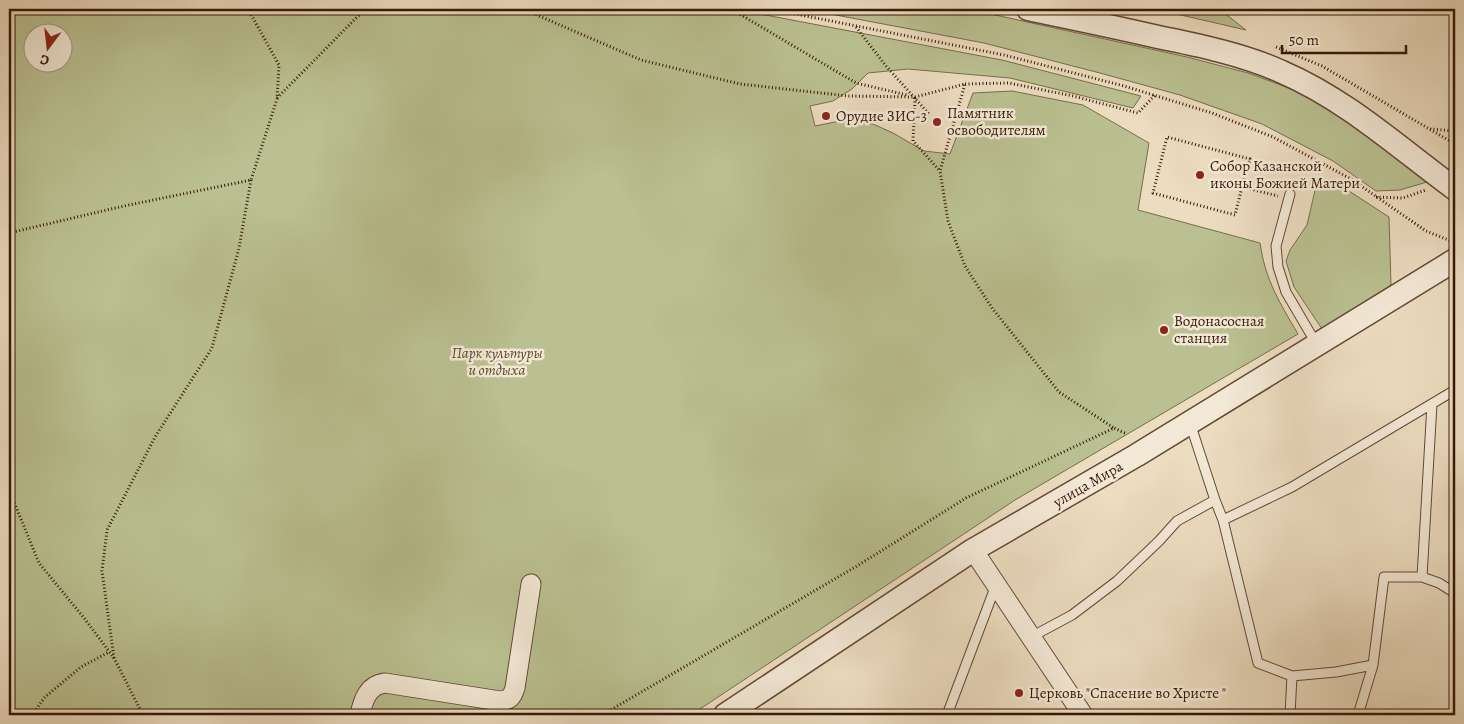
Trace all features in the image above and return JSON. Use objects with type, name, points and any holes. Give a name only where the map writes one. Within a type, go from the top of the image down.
[{"type":"street","points":[[1028,9],[1195,45],[1281,71],[1310,85],[1348,109],[1384,134],[1451,186]]},
{"type":"street","name":"улица Мира","points":[[725,715],[973,550],[1137,456],[1455,260]]},
{"type":"street","points":[[973,550],[1082,715]]},
{"type":"street","points":[[360,715],[368,692],[372,687],[385,683],[500,701],[506,701],[510,698],[515,688],[531,584]]},
{"type":"lane","points":[[1289,196],[1276,246],[1278,267],[1286,292],[1317,345]]},
{"type":"lane","points":[[1224,520],[1292,487],[1455,390]]},
{"type":"lane","points":[[1422,577],[1432,404]]},
{"type":"lane","points":[[1190,423],[1215,500],[1224,520],[1258,663],[1292,676],[1336,672],[1373,665]]},
{"type":"lane","points":[[1031,638],[1072,615],[1117,581],[1177,521],[1215,500]]},
{"type":"lane","points":[[1358,715],[1373,665],[1384,577],[1422,577],[1439,583],[1455,593]]},
{"type":"lane","points":[[947,715],[996,585]]},
{"type":"lane","points":[[1290,715],[1292,676]]},
{"type":"path","points":[[114,658],[102,571],[107,530],[155,437],[212,348],[239,248],[251,180],[277,99],[279,65],[248,9]]},
{"type":"path","points":[[277,99],[365,9]]},
{"type":"path","points":[[523,9],[641,60],[740,84],[848,96],[915,97],[965,84],[1009,83],[1138,112],[1155,95]]},
{"type":"path","points":[[731,9],[856,83],[915,97]]},
{"type":"path","points":[[770,9],[1004,55],[1124,86],[1212,113],[1273,137],[1351,179],[1426,231],[1455,242]]},
{"type":"path","points":[[856,26],[886,66],[929,114]]},
{"type":"path","points":[[965,84],[940,171],[948,221],[965,266],[992,308],[1060,392],[1114,428],[1127,434]]},
{"type":"path","points":[[915,97],[913,141],[940,171]]},
{"type":"path","points":[[1429,128],[1455,131]]},
{"type":"path","points":[[1167,137],[1250,160],[1242,187],[1235,215],[1153,193],[1167,137]]},
{"type":"path","points":[[9,233],[124,206],[251,180]]},
{"type":"path","points":[[1233,184],[1289,196]]},
{"type":"path","points":[[1376,197],[1403,198],[1451,186]]},
{"type":"path","points":[[602,715],[857,566],[966,498],[1114,428]]},
{"type":"path","points":[[9,490],[39,563],[114,658],[143,715]]},
{"type":"path","points":[[32,715],[44,698],[81,667],[109,652]]},
{"type":"green space","name":"Парк культуры и отдыха","points":[[9,9],[734,9],[1002,60],[1141,96],[1133,108],[1010,78],[908,69],[868,73],[852,89],[833,101],[810,106],[815,126],[840,121],[873,124],[924,151],[950,154],[973,93],[1012,91],[1083,105],[1149,143],[1138,210],[1260,243],[1269,280],[1298,334],[1015,500],[691,715],[9,715]]},
{"type":"green space","points":[[804,9],[968,9],[1187,57],[1248,73],[1300,92],[1364,131],[1427,182],[1400,190],[1376,191],[1333,161],[1262,124],[1180,95],[984,43]]},
{"type":"green space","points":[[1155,9],[1219,9],[1246,30]]},
{"type":"green space","points":[[1332,180],[1389,217],[1391,285],[1322,329],[1294,287],[1286,261],[1290,250],[1307,225],[1316,186]]},
{"type":"place","name":"Орудие ЗИС-3","points":[[826,116]]},
{"type":"place","name":"Памятник освободителям","points":[[937,122]]},
{"type":"place","name":"Собор Казанской иконы Божией Матери","points":[[1200,175]]},
{"type":"place","name":"Водонасосная станция","points":[[1164,330]]},
{"type":"place","name":"Церковь \"Спасение во Христе \"","points":[[1019,693]]}]
